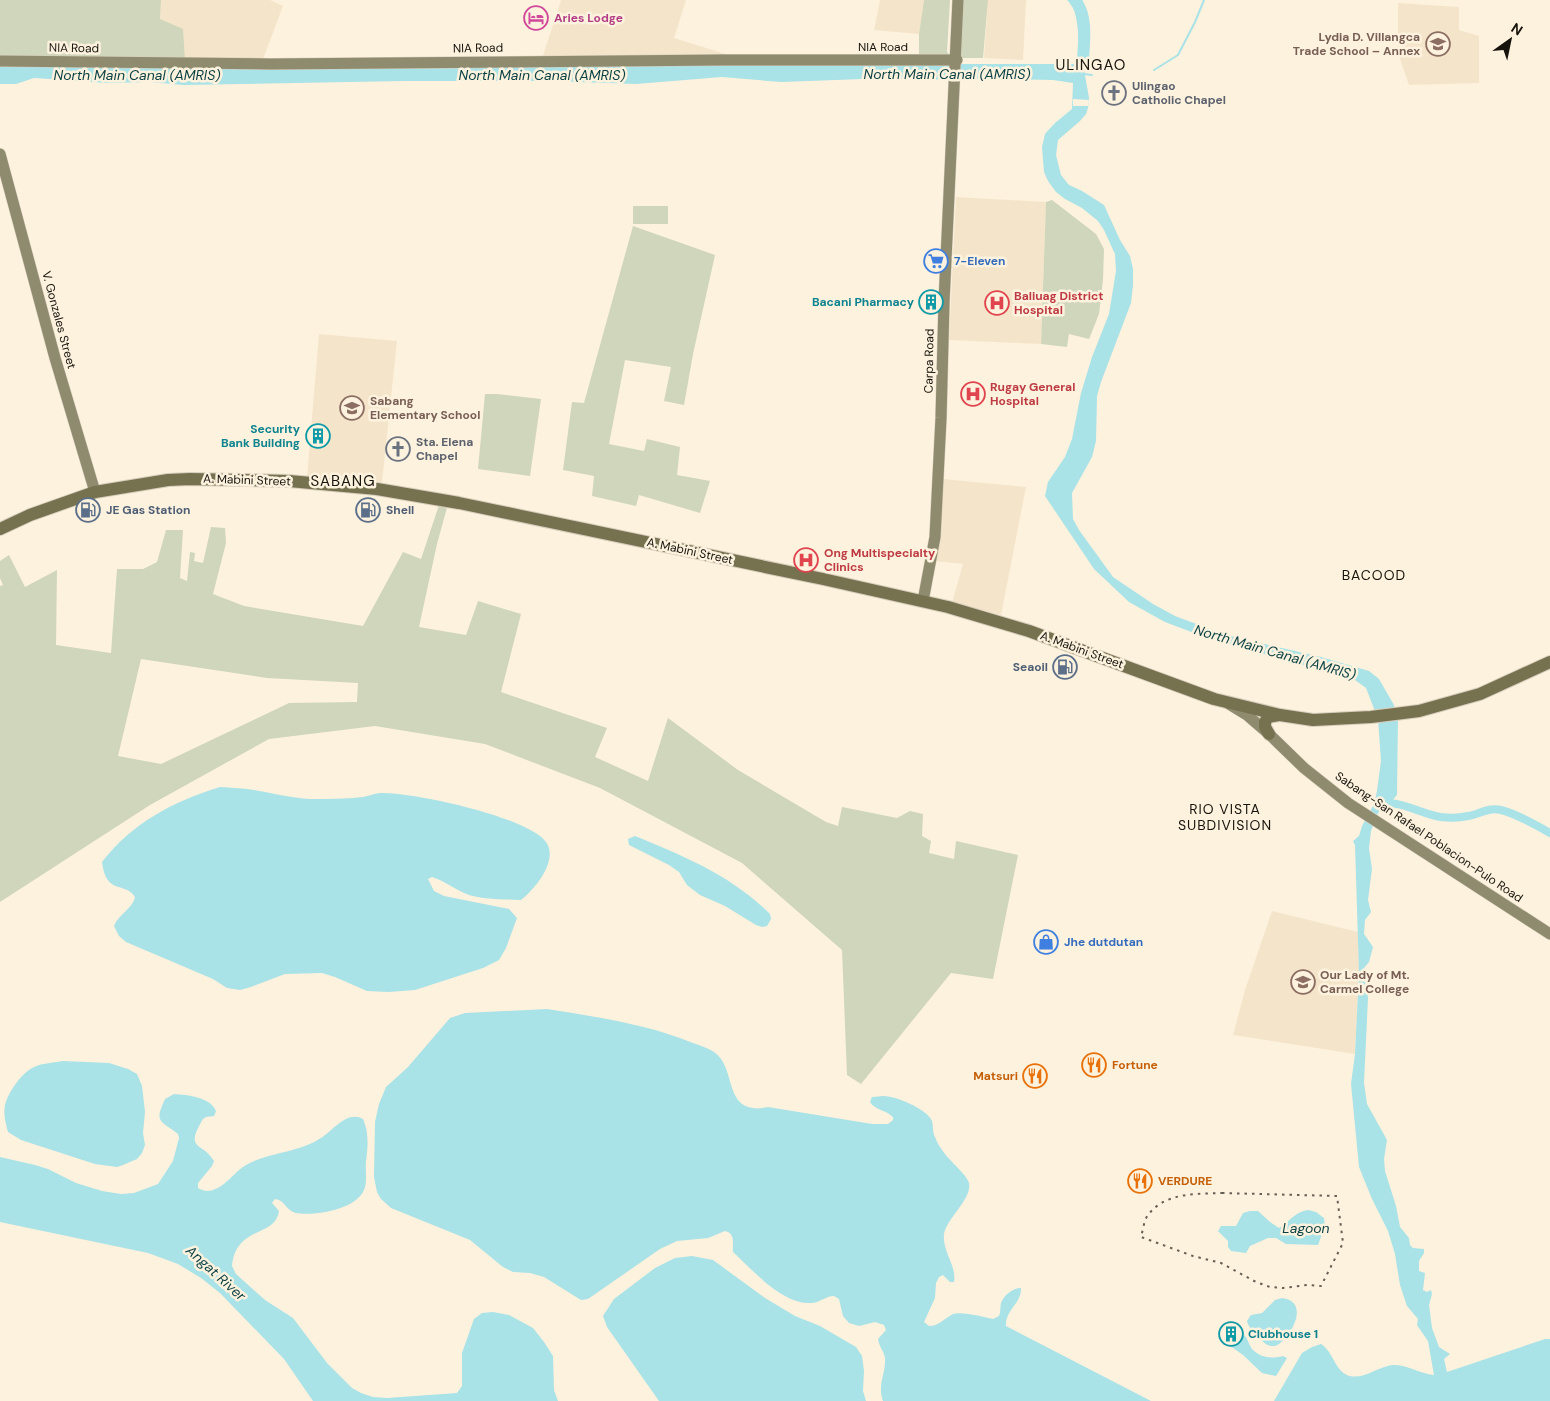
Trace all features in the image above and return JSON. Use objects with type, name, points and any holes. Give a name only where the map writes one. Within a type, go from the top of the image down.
[{"type":"main road","name":"A. Mabini Street","points":[[0,529],[30,515],[95,492],[125,486],[190,479],[289,481],[377,489],[458,503],[823,579],[984,616],[1226,703],[1313,720],[1371,717],[1419,711],[1480,694],[1550,662]]},
{"type":"main road","points":[[1269,734],[1264,722],[1268,717],[1280,715]]},
{"type":"street","name":"Carpa Road","points":[[923,601],[935,537],[958,0]]},
{"type":"street","name":"NIA Road","points":[[0,61],[271,64],[722,60],[956,62]]},
{"type":"street","name":"V. Gonzales Street","points":[[0,154],[55,358],[95,492]]},
{"type":"street","name":"Sabang-San Rafael Poblacion-Pulo Road","points":[[1226,703],[1247,715],[1304,768],[1351,805],[1550,934]]},
{"type":"shaded area","points":[[161,0],[270,0],[283,6],[262,62],[185,60],[160,19]]},
{"type":"shaded area","points":[[561,0],[686,0],[674,38],[732,56],[542,59]]},
{"type":"shaded area","points":[[880,0],[924,0],[919,34],[874,30]]},
{"type":"shaded area","points":[[988,0],[1026,0],[1023,60],[984,58]]},
{"type":"shaded area","name":"Lydia D. Villangca Trade School – Annex","points":[[1398,3],[1459,7],[1459,30],[1479,36],[1479,83],[1409,85],[1398,53]]},
{"type":"shaded area","name":"Baliuag District Hospital","points":[[956,197],[1046,202],[1041,344],[949,340]]},
{"type":"shaded area","name":"Sabang Elementary School","points":[[319,334],[397,341],[382,482],[307,477]]},
{"type":"shaded area","points":[[943,479],[1026,487],[1001,615],[952,603],[963,564],[935,561]]},
{"type":"shaded area","name":"Our Lady of Mt. Carmel College","points":[[1272,911],[1358,932],[1359,973],[1355,1054],[1233,1035],[1245,990]]},
{"type":"green space","points":[[0,0],[161,0],[160,19],[183,29],[185,60],[0,57]]},
{"type":"green space","points":[[924,0],[950,0],[947,52],[950,55],[919,56],[919,34]]},
{"type":"green space","points":[[962,0],[988,0],[983,58],[960,58]]},
{"type":"green space","points":[[1052,200],[1096,234],[1104,249],[1099,314],[1089,339],[1069,334],[1067,347],[1041,344],[1046,202]]},
{"type":"green space","points":[[633,206],[668,206],[668,224],[633,224]]},
{"type":"green space","points":[[633,226],[715,255],[693,354],[684,405],[664,401],[671,367],[625,360],[609,444],[644,451],[647,439],[680,447],[677,475],[710,481],[700,513],[639,495],[636,506],[592,496],[594,476],[563,470],[572,402],[584,403]]},
{"type":"green space","points":[[485,394],[541,399],[530,476],[478,469]]},
{"type":"green space","points":[[440,502],[448,504],[437,544],[419,627],[466,635],[478,601],[521,614],[501,692],[607,728],[595,757],[648,781],[668,718],[738,770],[826,822],[838,826],[842,807],[897,818],[910,811],[923,814],[922,836],[931,841],[929,853],[954,859],[956,841],[1018,855],[993,979],[951,973],[861,1084],[847,1075],[842,950],[742,863],[600,788],[485,744],[375,726],[269,739],[150,805],[0,902],[0,586],[3,585],[0,578],[0,561],[9,555],[25,587],[57,570],[56,645],[111,653],[117,569],[143,569],[157,562],[166,530],[183,530],[180,578],[187,581],[190,552],[195,553],[194,561],[203,563],[211,527],[225,528],[226,543],[213,594],[244,606],[363,626],[403,552],[421,559]],"holes":[[[141,659],[267,678],[358,683],[357,702],[289,703],[161,764],[118,756]]]},
{"type":"water","name":"North Main Canal (AMRIS)","points":[[1067,0],[1077,0],[1082,8],[1083,64],[1089,98],[1086,114],[1058,140],[1056,155],[1061,175],[1069,185],[1104,205],[1120,240],[1130,256],[1133,269],[1131,303],[1097,396],[1096,441],[1092,457],[1072,493],[1073,519],[1113,577],[1153,604],[1175,616],[1226,635],[1321,657],[1369,671],[1379,679],[1394,705],[1398,717],[1397,795],[1378,813],[1371,831],[1369,848],[1372,869],[1368,900],[1371,912],[1365,920],[1364,934],[1373,947],[1369,962],[1364,968],[1368,998],[1364,1083],[1367,1104],[1387,1140],[1384,1159],[1385,1171],[1396,1206],[1400,1227],[1409,1238],[1410,1245],[1413,1248],[1424,1249],[1424,1253],[1419,1261],[1419,1271],[1425,1273],[1423,1290],[1427,1292],[1431,1290],[1432,1294],[1429,1305],[1432,1328],[1439,1347],[1450,1354],[1444,1359],[1447,1372],[1545,1339],[1550,1339],[1550,1401],[1274,1401],[1302,1353],[1321,1344],[1341,1371],[1351,1376],[1357,1377],[1393,1365],[1434,1375],[1428,1341],[1417,1325],[1418,1319],[1407,1306],[1400,1285],[1395,1254],[1388,1231],[1359,1167],[1351,1084],[1355,1054],[1359,973],[1355,845],[1353,841],[1359,836],[1362,826],[1374,804],[1377,791],[1381,761],[1378,719],[1366,688],[1355,680],[1202,636],[1165,622],[1129,602],[1094,569],[1045,496],[1048,482],[1065,457],[1072,439],[1081,393],[1092,357],[1109,314],[1116,271],[1115,254],[1098,221],[1082,208],[1056,192],[1044,172],[1042,147],[1045,134],[1072,109],[1073,83],[1053,80],[949,78],[933,80],[890,78],[781,82],[722,77],[636,84],[550,81],[404,81],[183,85],[150,82],[107,83],[34,78],[16,84],[0,84],[0,65],[1078,64],[1078,27],[1073,7]]},
{"type":"water","points":[[220,787],[250,789],[310,799],[356,798],[381,793],[443,801],[494,815],[535,833],[546,842],[550,857],[544,874],[533,889],[521,900],[475,897],[432,877],[428,879],[434,891],[444,896],[509,909],[517,918],[506,948],[499,960],[483,968],[415,990],[367,991],[322,973],[285,974],[240,990],[227,988],[213,979],[126,942],[119,936],[114,926],[132,904],[135,897],[131,892],[107,880],[102,862],[127,836],[155,815],[186,799]]},
{"type":"water","points":[[635,836],[689,859],[724,878],[770,914],[771,919],[767,926],[756,925],[725,906],[700,895],[687,885],[679,872],[629,845],[628,839]]},
{"type":"water","points":[[547,1009],[640,1026],[676,1036],[709,1049],[721,1058],[738,1100],[744,1105],[753,1108],[768,1107],[872,1124],[888,1124],[893,1120],[893,1117],[875,1107],[870,1102],[872,1097],[889,1097],[902,1100],[916,1107],[931,1119],[934,1135],[941,1148],[969,1183],[967,1195],[944,1234],[954,1282],[950,1282],[943,1275],[939,1277],[936,1283],[935,1298],[924,1322],[929,1326],[933,1326],[957,1313],[993,1319],[999,1316],[1002,1300],[1015,1289],[1021,1288],[1019,1298],[1006,1320],[1006,1326],[1151,1401],[883,1401],[881,1384],[885,1358],[878,1339],[886,1330],[884,1325],[875,1322],[859,1326],[849,1323],[843,1316],[839,1299],[834,1296],[811,1303],[800,1302],[778,1292],[733,1252],[732,1237],[728,1232],[725,1231],[708,1238],[677,1241],[660,1249],[588,1299],[581,1300],[544,1277],[530,1273],[513,1272],[503,1267],[470,1240],[391,1208],[381,1199],[377,1192],[374,1177],[375,1122],[379,1104],[386,1087],[408,1067],[450,1018],[465,1013]]},
{"type":"water","points":[[63,1061],[109,1063],[137,1074],[142,1086],[145,1112],[143,1133],[145,1145],[137,1159],[117,1167],[95,1164],[21,1140],[8,1132],[4,1108],[11,1090],[25,1073],[33,1068]]},
{"type":"water","name":"Angat River","points":[[174,1094],[192,1096],[204,1100],[213,1106],[216,1111],[214,1116],[203,1119],[195,1136],[197,1144],[214,1161],[198,1183],[198,1188],[206,1191],[218,1188],[246,1165],[264,1157],[312,1143],[341,1122],[352,1117],[363,1119],[368,1140],[366,1181],[365,1189],[358,1198],[342,1207],[313,1214],[293,1212],[281,1201],[275,1199],[272,1203],[279,1211],[276,1219],[271,1225],[240,1244],[235,1253],[232,1266],[236,1274],[265,1300],[293,1318],[327,1363],[352,1388],[373,1397],[387,1398],[457,1393],[462,1386],[462,1353],[474,1319],[482,1313],[493,1312],[509,1315],[533,1328],[544,1342],[553,1356],[554,1390],[558,1401],[313,1401],[284,1359],[220,1293],[201,1278],[178,1264],[148,1253],[0,1222],[0,1157],[48,1169],[76,1183],[102,1191],[121,1194],[134,1193],[158,1184],[173,1161],[179,1138],[178,1134],[163,1123],[160,1117],[165,1099]]},
{"type":"water","name":"Lagoon","points":[[1308,1210],[1316,1212],[1324,1218],[1325,1226],[1318,1245],[1286,1244],[1276,1238],[1268,1238],[1250,1246],[1246,1253],[1231,1251],[1228,1247],[1228,1241],[1218,1231],[1221,1226],[1236,1226],[1243,1213],[1250,1211],[1258,1211],[1279,1228],[1295,1215]]},
{"type":"water","points":[[692,1256],[713,1260],[765,1298],[795,1316],[820,1326],[856,1347],[862,1356],[864,1371],[863,1391],[866,1401],[659,1401],[607,1327],[603,1316],[614,1299],[655,1268],[675,1258]]},
{"type":"water","points":[[1282,1298],[1291,1301],[1296,1307],[1295,1323],[1285,1339],[1279,1344],[1269,1346],[1251,1329],[1247,1321],[1251,1315],[1262,1313],[1275,1300]]},
{"type":"water","points":[[1241,1332],[1255,1352],[1267,1357],[1283,1356],[1287,1358],[1276,1376],[1262,1373],[1229,1345]]},
{"type":"pier","points":[[1073,99],[1089,100],[1088,106],[1073,106]]},
{"type":"waterway","points":[[1075,0],[1084,21],[1083,60]]},
{"type":"waterway","points":[[1154,70],[1178,55],[1204,0]]},
{"type":"waterway","points":[[1084,74],[1092,75]]},
{"type":"waterway","name":"North Main Canal (AMRIS)","points":[[1381,804],[1396,804],[1448,818],[1465,817],[1492,809],[1501,810],[1520,817],[1550,833]]},
{"type":"railway","points":[[1222,1193],[1337,1196],[1343,1243],[1321,1286],[1270,1287],[1256,1282],[1221,1263],[1193,1256],[1141,1237],[1147,1217],[1155,1207],[1163,1202],[1182,1196],[1222,1193]]},
{"type":"place","name":"Aries Lodge","points":[[536,18]]},
{"type":"place","name":"Lydia D. Villangca Trade School – Annex","points":[[1438,44]]},
{"type":"place","name":"Ulingao Catholic Chapel","points":[[1114,93]]},
{"type":"place","name":"7-Eleven","points":[[936,261]]},
{"type":"place","name":"Bacani Pharmacy","points":[[931,302]]},
{"type":"place","name":"Baliuag District Hospital","points":[[997,303]]},
{"type":"place","name":"Rugay General Hospital","points":[[973,394]]},
{"type":"place","name":"Sabang Elementary School","points":[[352,408]]},
{"type":"place","name":"Security Bank Building","points":[[318,436]]},
{"type":"place","name":"Sta. Elena Chapel","points":[[398,449]]},
{"type":"place","name":"JE Gas Station","points":[[88,510]]},
{"type":"place","name":"Shell","points":[[368,510]]},
{"type":"place","name":"Ong Multispecialty Clinics","points":[[806,560]]},
{"type":"place","name":"Seaoil","points":[[1065,667]]},
{"type":"place","name":"Jhe dutdutan","points":[[1046,942]]},
{"type":"place","name":"Our Lady of Mt. Carmel College","points":[[1303,982]]},
{"type":"place","name":"Fortune","points":[[1094,1065]]},
{"type":"place","name":"Matsuri","points":[[1035,1076]]},
{"type":"place","name":"VERDURE","points":[[1140,1181]]},
{"type":"place","name":"Clubhouse 1","points":[[1231,1334]]},
{"type":"district","name":"ULINGAO","points":[[1091,65]]},
{"type":"district","name":"SABANG","points":[[343,481]]},
{"type":"district","name":"BACOOD","points":[[1374,575]]},
{"type":"district","name":"RIO VISTA SUBDIVISION","points":[[1225,818]]}]
